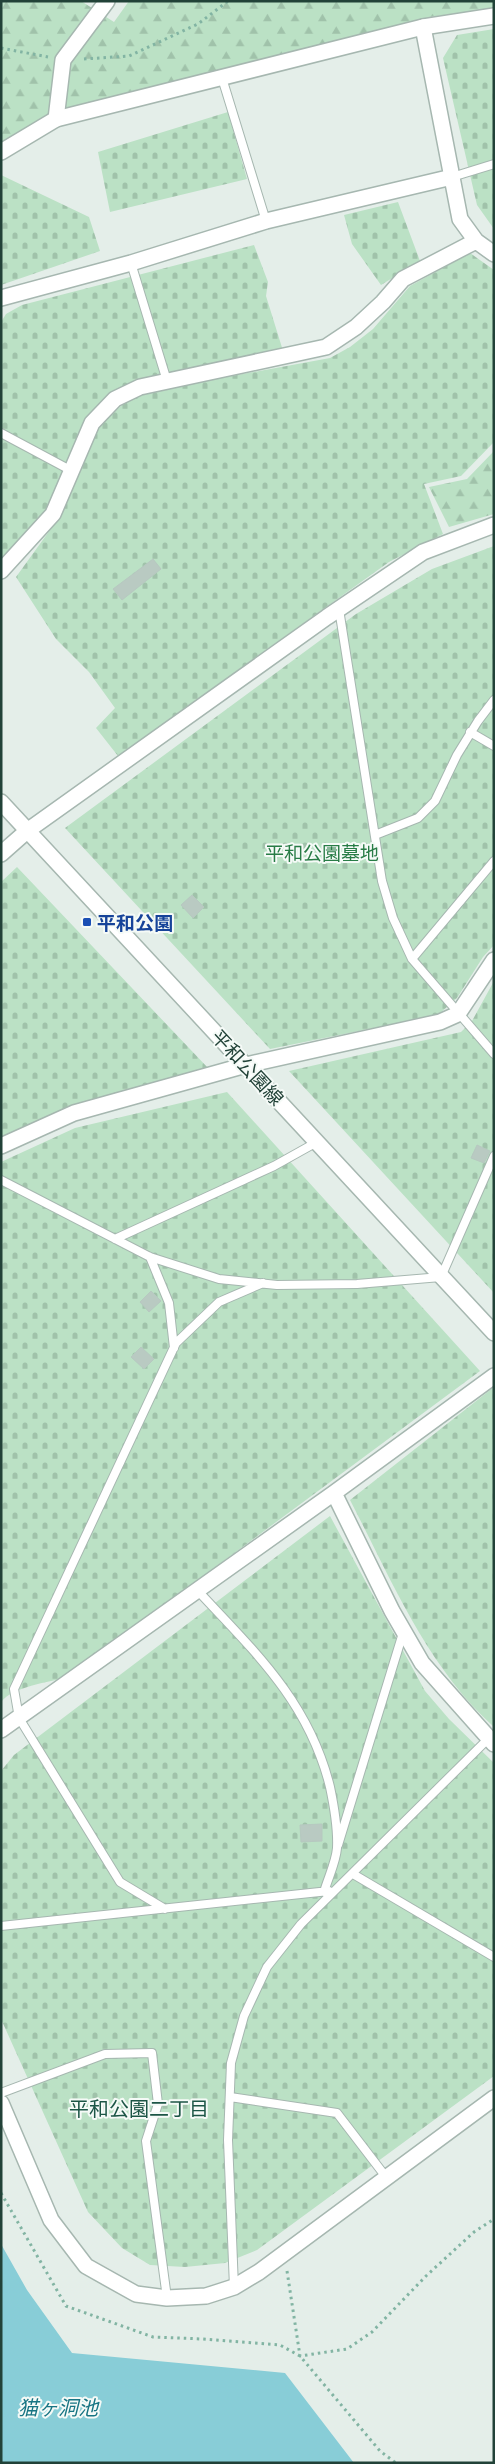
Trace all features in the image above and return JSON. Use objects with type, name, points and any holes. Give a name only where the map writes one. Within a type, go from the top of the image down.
[{"type":"street","points":[[56,119],[63,60],[107,1]]},
{"type":"street","points":[[1,152],[56,119],[423,27],[494,16]]},
{"type":"street","points":[[423,27],[460,218],[476,241],[494,254]]},
{"type":"street","points":[[1,298],[131,263],[266,220],[452,177]]},
{"type":"street","points":[[1,571],[54,514],[92,423],[115,399],[140,386],[326,347],[356,327],[403,279],[476,241]]},
{"type":"street","points":[[1,854],[27,831],[339,609],[423,552],[494,525]]},
{"type":"street","name":"平和公園線","points":[[1,802],[494,1333]]},
{"type":"street","points":[[1,1146],[74,1113],[246,1065],[440,1022],[458,1014],[494,960]]},
{"type":"street","points":[[1,1730],[198,1591],[494,1376]]},
{"type":"street","points":[[334,1493],[422,1663],[492,1739]]},
{"type":"street","points":[[1,2103],[51,2220],[86,2266],[136,2294],[167,2298],[206,2296],[234,2288],[494,2098]]},
{"type":"lane","points":[[222,78],[266,220]]},
{"type":"lane","points":[[452,177],[494,164]]},
{"type":"lane","points":[[131,263],[166,381]]},
{"type":"lane","points":[[1,434],[72,471]]},
{"type":"lane","points":[[339,609],[382,881],[393,918],[412,958],[494,1054]]},
{"type":"lane","points":[[375,835],[418,818],[435,801],[470,732],[494,700]]},
{"type":"lane","points":[[470,732],[494,746]]},
{"type":"lane","points":[[412,958],[494,861]]},
{"type":"lane","points":[[115,1239],[274,1166],[317,1142]]},
{"type":"lane","points":[[1,1180],[150,1257],[219,1279],[263,1283],[357,1284],[442,1277],[494,1156]]},
{"type":"lane","points":[[150,1257],[169,1303],[174,1348]]},
{"type":"lane","points":[[165,1908],[120,1882],[19,1718],[14,1689],[174,1348],[197,1321],[219,1302],[263,1283]]},
{"type":"lane","points":[[198,1591],[272,1671],[300,1710],[323,1759],[334,1806],[337,1849]]},
{"type":"lane","points":[[324,1892],[404,1631]]},
{"type":"lane","points":[[234,2288],[228,2140],[231,2063],[244,2016],[267,1967],[301,1924],[492,1739]]},
{"type":"lane","points":[[353,1874],[494,1956]]},
{"type":"lane","points":[[1,1926],[336,1890]]},
{"type":"lane","points":[[1,2093],[105,2054],[152,2053],[158,2104],[146,2141],[167,2298]]},
{"type":"lane","points":[[230,2097],[337,2113],[386,2178]]},
{"type":"path","points":[[1,48],[63,60],[129,56],[198,24],[228,1]]},
{"type":"path","points":[[1,2193],[66,2306],[153,2337],[280,2345],[300,2356],[380,2450],[396,2463]]},
{"type":"path","points":[[300,2356],[347,2349],[372,2332],[433,2270],[474,2232],[494,2219]]},
{"type":"path","points":[[284,2253],[300,2356]]},
{"type":"green space","points":[[1,1],[81,1],[114,22],[129,1],[494,1],[494,8],[430,17],[73,108],[47,116],[1,143]]},
{"type":"green space","points":[[494,29],[494,229],[477,205],[443,58],[457,35]]},
{"type":"green space","points":[[228,112],[247,179],[110,212],[98,152]]},
{"type":"green space","points":[[1,175],[89,217],[100,251],[1,285]]},
{"type":"green space","points":[[398,202],[420,261],[381,285],[352,244],[344,215]]},
{"type":"green space","points":[[254,245],[268,282],[266,296],[284,354],[123,387],[65,477],[35,533],[1,566],[1,322],[6,314],[22,305]]},
{"type":"green space","points":[[470,253],[494,270],[494,442],[461,476],[424,484],[443,534],[389,562],[118,756],[96,728],[115,708],[89,672],[56,639],[16,577],[50,530],[89,443],[103,423],[122,405],[145,392],[330,358],[350,347],[373,329],[410,286]]},
{"type":"green space","points":[[494,451],[494,514],[449,527],[429,487],[467,479]]},
{"type":"green space","name":"平和公園墓地","points":[[494,546],[494,945],[483,957],[457,998],[438,1015],[270,1049],[65,828],[356,614],[432,569]]},
{"type":"green space","points":[[17,867],[208,1068],[80,1103],[1,1138],[1,882]]},
{"type":"green space","points":[[494,981],[494,1293],[289,1071],[461,1032],[472,1021]]},
{"type":"green space","points":[[227,1092],[480,1371],[67,1677],[14,1692],[1,1702],[1,1162],[75,1128]]},
{"type":"green space","points":[[494,1387],[494,1727],[470,1703],[430,1650],[396,1591],[350,1500]]},
{"type":"green space","points":[[330,1516],[425,1691],[449,1719],[494,1763],[494,2076],[257,2250],[225,2263],[185,2267],[150,2265],[122,2248],[88,2212],[1,2019],[1,1771],[14,1755]]},
{"type":"water","name":"猫ヶ洞池","points":[[1,2244],[27,2290],[72,2353],[285,2373],[354,2463],[1,2463]]},
{"type":"building","points":[[153,559],[161,569],[122,600],[113,589]]},
{"type":"building","points":[[192,895],[204,907],[193,918],[181,905]]},
{"type":"building","points":[[477,1145],[490,1151],[484,1163],[471,1158]]},
{"type":"building","points":[[151,1291],[161,1301],[149,1312],[140,1302]]},
{"type":"building","points":[[141,1347],[154,1359],[144,1369],[131,1357]]},
{"type":"building","points":[[322,1824],[322,1841],[301,1842],[300,1825]]},
{"type":"place","name":"平和公園","points":[[87,922]]},
{"type":"district","name":"平和公園二丁目","points":[[139,2108]]}]
